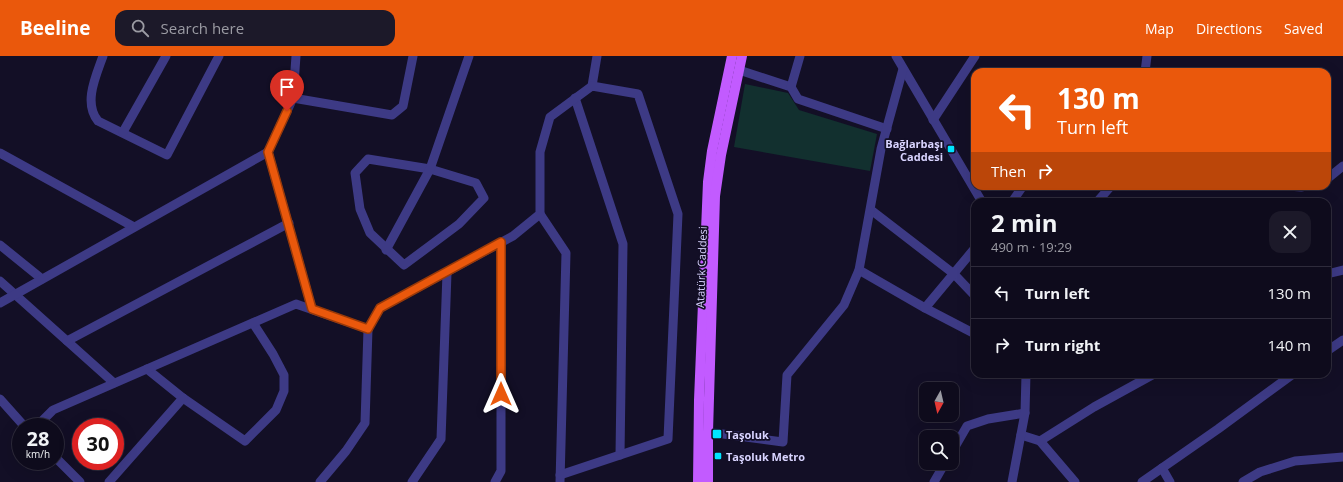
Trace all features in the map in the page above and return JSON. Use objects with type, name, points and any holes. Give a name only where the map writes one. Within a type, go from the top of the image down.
[{"type":"main road","name":"Atatürk Caddesi","points":[[698,482],[699,400],[708,182],[712,151],[732,56]]},
{"type":"main road","name":"Atatürk Caddesi","points":[[708,482],[708,432],[715,196],[721,155],[742,56]]},
{"type":"street","points":[[103,56],[91,100],[93,116],[98,121],[167,155],[219,56]]},
{"type":"street","points":[[123,132],[166,56]]},
{"type":"street","points":[[0,303],[268,152],[293,98],[296,56]]},
{"type":"street","points":[[293,98],[392,115],[403,106],[413,56]]},
{"type":"street","points":[[386,250],[430,169],[469,56]]},
{"type":"street","points":[[592,86],[597,56]]},
{"type":"street","points":[[791,87],[800,56]]},
{"type":"street","points":[[896,56],[971,183]]},
{"type":"street","points":[[934,120],[975,56]]},
{"type":"street","points":[[1146,68],[1147,56]]},
{"type":"street","points":[[708,432],[782,442],[786,375],[844,305],[859,270],[881,149],[903,69]]},
{"type":"street","points":[[739,70],[791,87],[798,99],[887,129]]},
{"type":"street","points":[[592,86],[638,94],[678,214],[668,439],[620,455],[560,478],[566,253],[540,214],[540,152],[550,117],[575,98],[592,86]]},
{"type":"street","points":[[575,98],[623,244],[620,455]]},
{"type":"street","points":[[268,152],[312,309]]},
{"type":"street","points":[[0,153],[134,227]]},
{"type":"street","points":[[368,159],[430,169],[476,183],[484,198],[459,224],[404,265],[386,250],[370,233],[360,209],[355,173],[368,159]]},
{"type":"street","points":[[1331,176],[1343,166]]},
{"type":"street","points":[[1100,198],[1108,190]]},
{"type":"street","points":[[870,210],[954,274],[971,292]]},
{"type":"street","points":[[320,482],[346,451],[365,423],[368,329],[380,308],[513,236],[540,214]]},
{"type":"street","points":[[67,341],[289,223]]},
{"type":"street","points":[[495,482],[501,471],[501,242]]},
{"type":"street","points":[[0,245],[42,279]]},
{"type":"street","points":[[925,308],[971,253]]},
{"type":"street","points":[[859,270],[925,308],[971,332]]},
{"type":"street","points":[[1331,273],[1343,270]]},
{"type":"street","points":[[412,482],[441,439],[447,273]]},
{"type":"street","points":[[0,281],[114,383]]},
{"type":"street","points":[[45,418],[53,410],[296,304],[368,329]]},
{"type":"street","points":[[147,369],[183,398],[245,441],[276,410],[284,391],[284,375],[273,354],[253,323]]},
{"type":"street","points":[[1331,348],[1343,340]]},
{"type":"street","points":[[1012,482],[1025,412],[1026,378]]},
{"type":"street","points":[[1040,441],[1094,407],[1147,378]]},
{"type":"street","points":[[1142,482],[1288,378]]},
{"type":"street","points":[[109,482],[183,398]]},
{"type":"street","points":[[0,400],[17,418]]},
{"type":"street","points":[[959,440],[967,426],[988,419],[1025,412]]},
{"type":"street","points":[[1021,435],[1040,441],[1075,482]]},
{"type":"street","points":[[1243,482],[1260,472],[1296,461],[1343,457]]},
{"type":"street","points":[[64,466],[80,482]]},
{"type":"street","points":[[1162,468],[1170,482]]},
{"type":"street","points":[[934,482],[942,470]]},
{"type":"green space","points":[[745,84],[788,93],[799,110],[877,134],[870,171],[734,147]]},
{"type":"place","name":"Bağlarbaşı Caddesi","points":[[951,149]]},
{"type":"place","name":"Taşoluk","points":[[717,434]]},
{"type":"place","name":"Taşoluk Metro","points":[[718,456]]},
{"type":"route","points":[[287,111],[268,152],[312,309],[368,329],[380,308],[447,273],[501,242],[501,394]]}]
